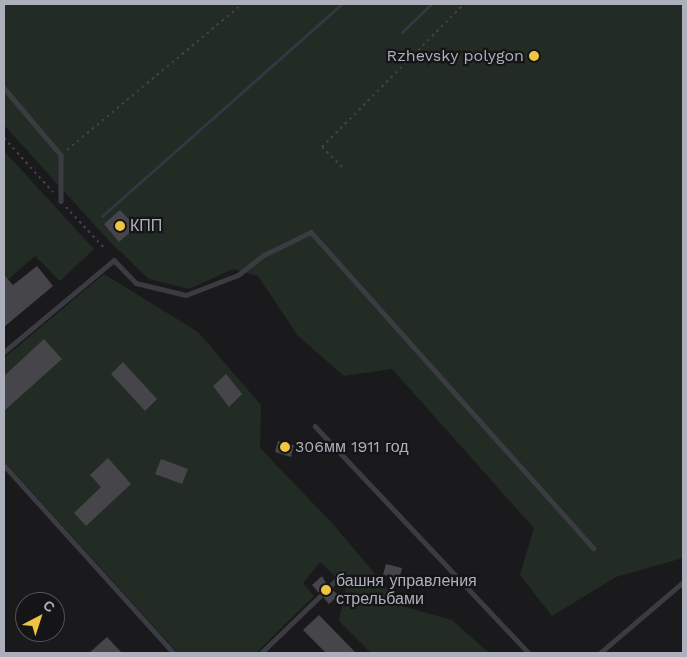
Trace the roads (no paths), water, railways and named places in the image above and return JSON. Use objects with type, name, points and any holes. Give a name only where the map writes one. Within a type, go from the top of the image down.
[{"type":"lane","points":[[4,88],[62,155],[61,201]]},
{"type":"lane","points":[[4,352],[114,260],[136,283],[186,295],[238,275],[264,254],[312,232],[594,548]]},
{"type":"lane","points":[[315,426],[529,653]]},
{"type":"lane","points":[[4,465],[174,653]]},
{"type":"lane","points":[[331,585],[344,572]]},
{"type":"lane","points":[[600,653],[683,582]]},
{"type":"lane","points":[[261,653],[321,595]]},
{"type":"waterway","points":[[102,216],[342,4]]},
{"type":"waterway","points":[[402,32],[431,4]]},
{"type":"place","name":"Rzhevsky polygon","points":[[534,56]]},
{"type":"place","name":"КПП","points":[[120,226]]},
{"type":"place","name":"306мм 1911 год","points":[[285,447]]},
{"type":"place","name":"башня управления стрельбами","points":[[326,590]]}]
